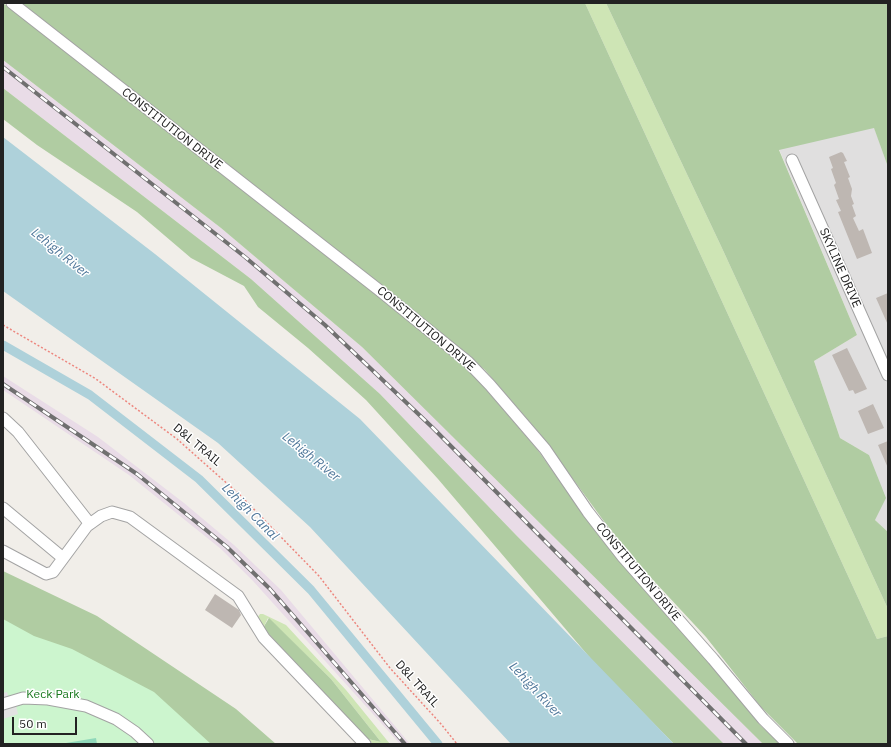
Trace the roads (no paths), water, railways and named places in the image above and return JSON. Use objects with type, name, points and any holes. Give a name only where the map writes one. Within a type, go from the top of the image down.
[{"type":"street","name":"CONSTITUTION DRIVE","points":[[12,3],[385,294],[468,362],[490,384],[545,450],[588,512],[623,557],[713,659],[763,719],[788,744]]},
{"type":"street","name":"SKYLINE DRIVE","points":[[792,160],[888,375]]},
{"type":"street","points":[[3,418],[18,432],[90,524]]},
{"type":"street","points":[[3,508],[63,558]]},
{"type":"street","points":[[3,551],[46,574],[53,572],[90,524],[112,512],[130,517],[238,596],[264,638],[365,744]]},
{"type":"street","points":[[3,704],[23,698],[42,699],[86,706],[116,719],[135,732],[148,744]]},
{"type":"water","name":"Lehigh River","points":[[3,137],[155,254],[360,419],[674,744],[511,744],[310,527],[218,443],[3,291]]},
{"type":"waterway","name":"Lehigh Canal","points":[[3,345],[90,395],[199,479],[311,590],[438,744]]},
{"type":"railway","points":[[3,67],[245,257],[325,325],[433,428],[746,744]]},
{"type":"railway","points":[[3,384],[137,474],[227,547],[270,589],[405,744]]},
{"type":"park label","name":"Keck Park","points":[[53,695]]}]
